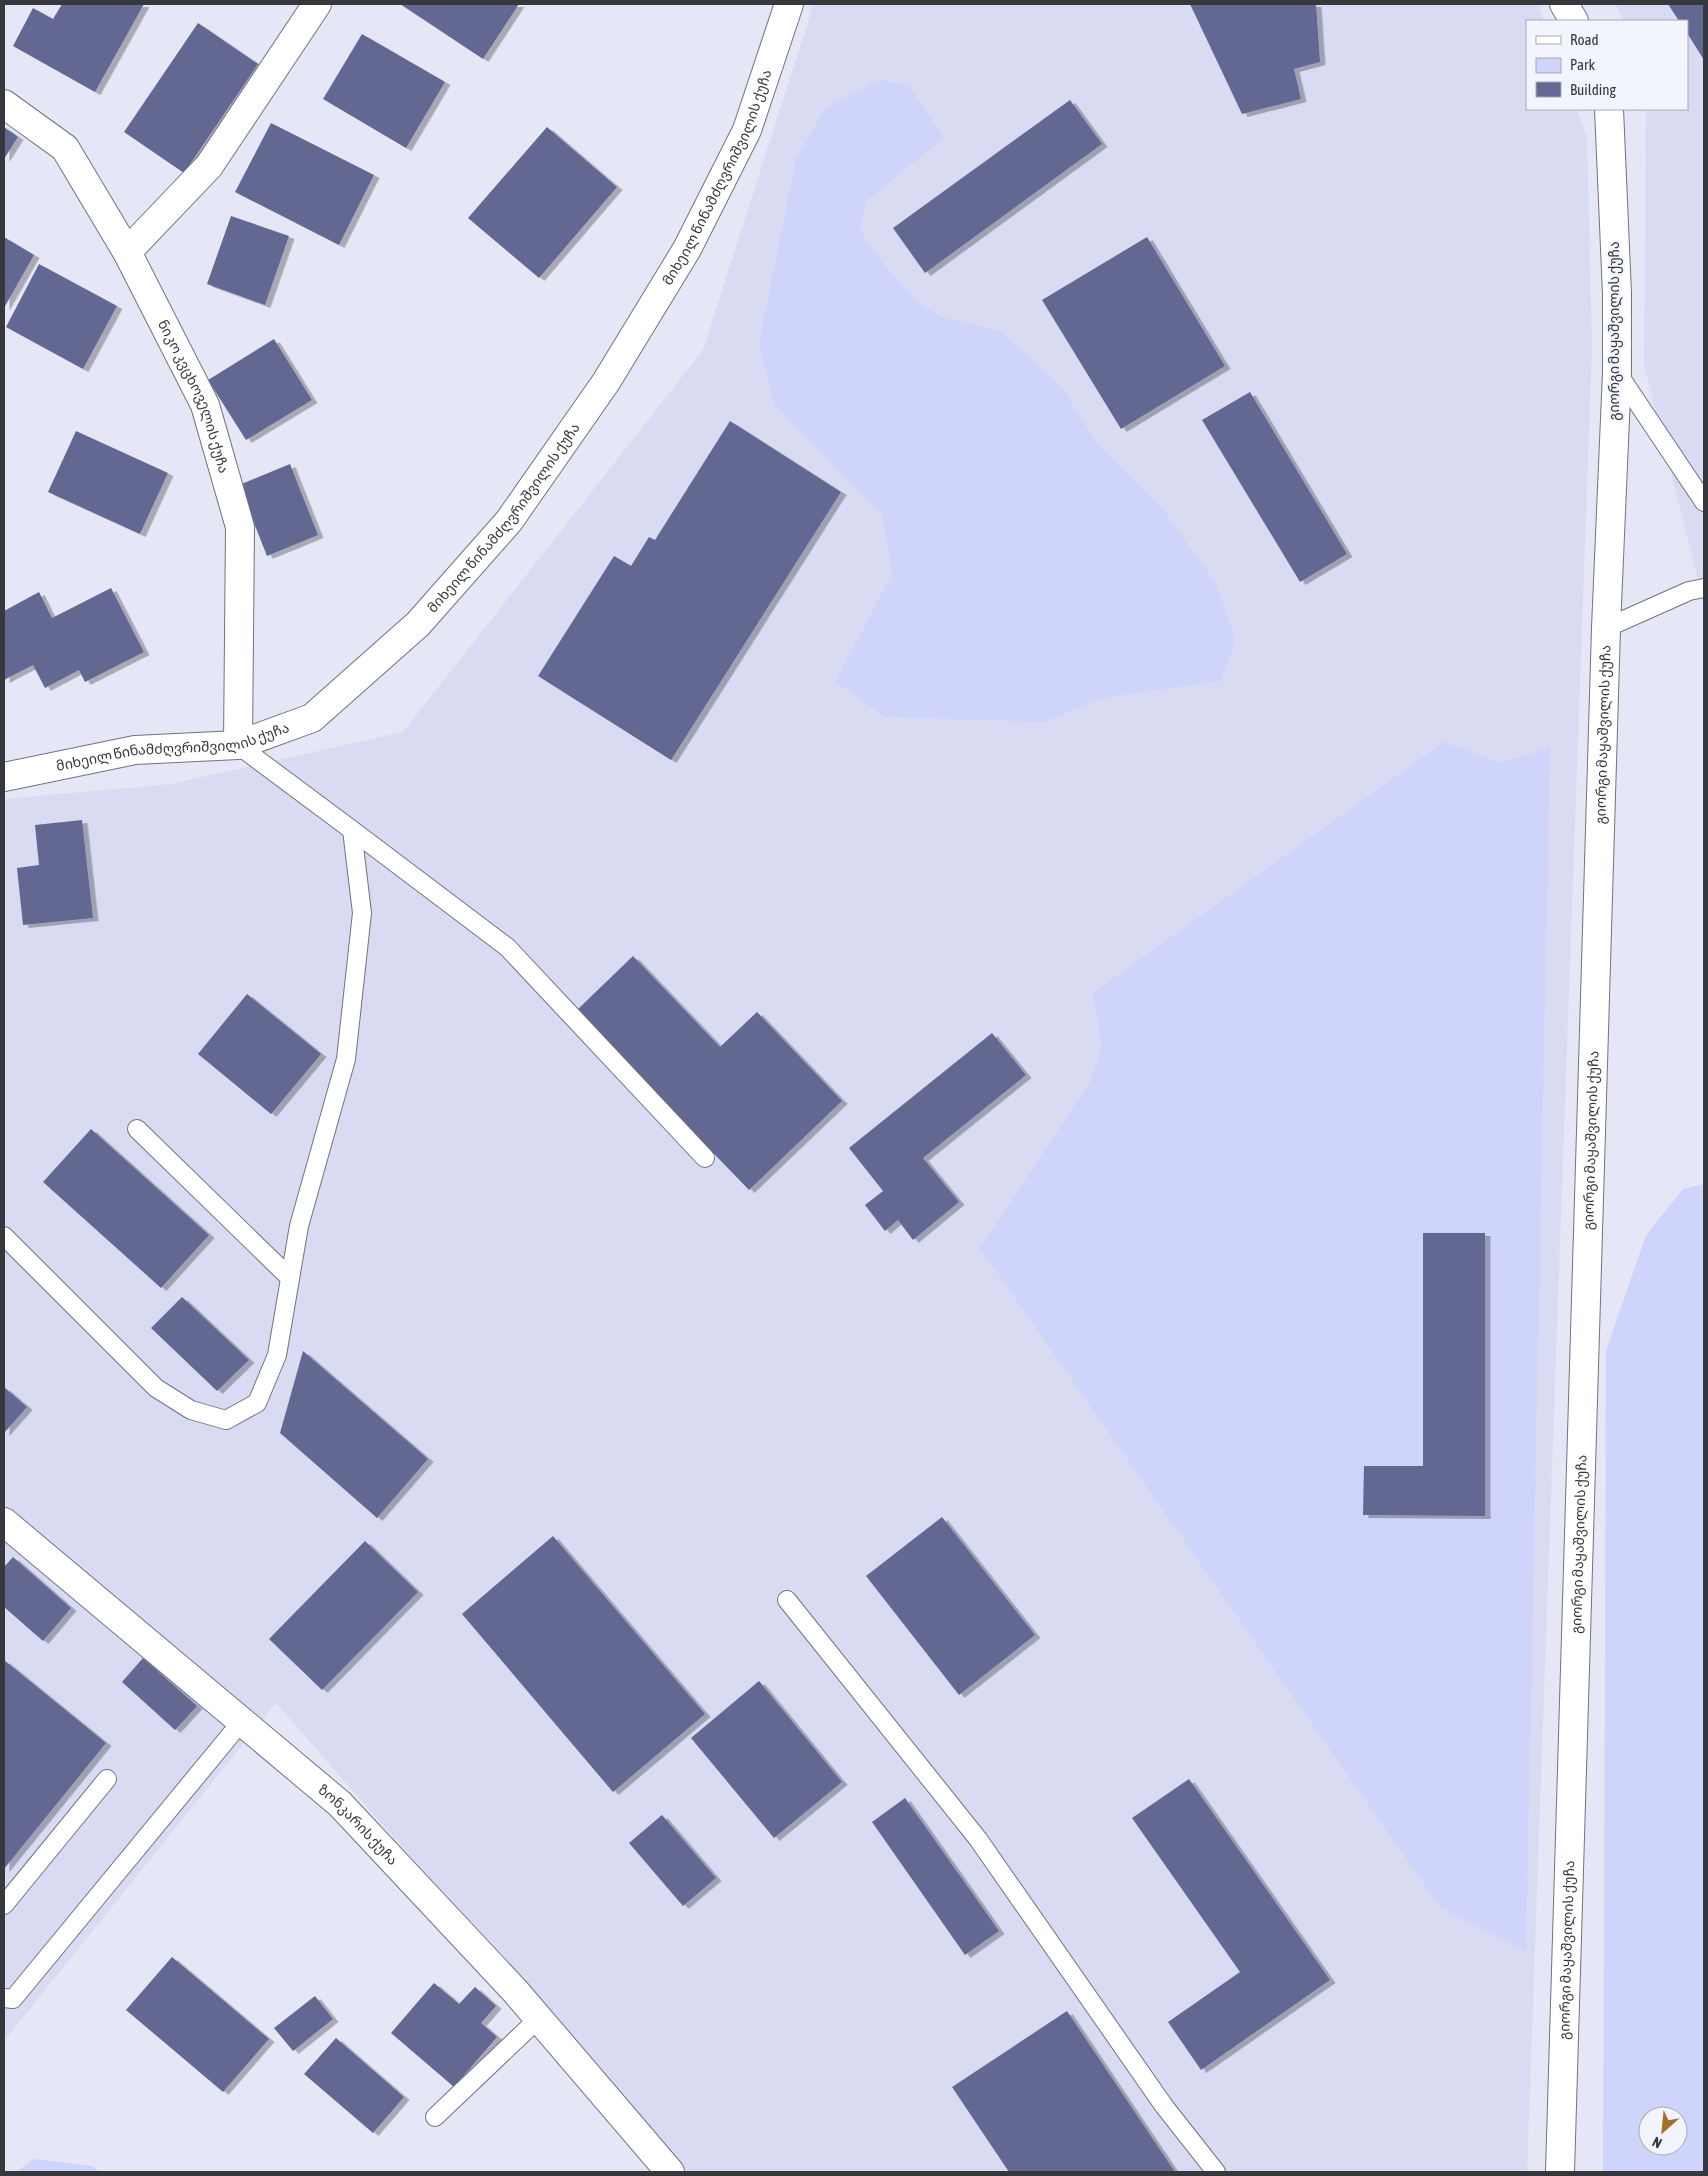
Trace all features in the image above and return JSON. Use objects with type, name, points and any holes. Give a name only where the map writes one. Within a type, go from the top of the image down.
[{"type":"street","points":[[127,252],[209,166],[318,4]]},
{"type":"street","name":"მიხეილ წინამძღვრიშვილის ქუჩა","points":[[4,777],[135,750],[238,745],[312,718],[418,624],[510,521],[606,382],[687,249],[747,130],[789,4]]},
{"type":"street","points":[[1564,4],[1573,20]]},
{"type":"street","name":"ნიკო კვცხოველის ქუჩა","points":[[4,104],[65,148],[127,252],[205,405],[240,526],[238,745]]},
{"type":"street","name":"გიორგი მაყაშვილის ქუჩა","points":[[1560,2172],[1606,628],[1617,372],[1617,294],[1608,110]]},
{"type":"street","name":"ზონკარის ქუჩა","points":[[4,1522],[340,1804],[538,2018],[670,2172]]},
{"type":"lane","points":[[1617,372],[1704,502]]},
{"type":"lane","points":[[1606,628],[1689,591],[1704,588]]},
{"type":"lane","points":[[238,745],[507,948],[705,1158]]},
{"type":"lane","points":[[4,1236],[156,1388],[191,1410],[226,1420],[257,1402],[277,1355],[299,1226],[346,1059],[362,913],[352,830]]},
{"type":"lane","points":[[138,1129],[290,1278]]},
{"type":"lane","points":[[787,1600],[978,1839],[1164,2106],[1216,2172]]},
{"type":"lane","points":[[4,1998],[13,1999],[242,1721]]},
{"type":"lane","points":[[4,1905],[107,1779]]},
{"type":"lane","points":[[435,2117],[538,2018]]},
{"type":"shaded area","points":[[812,4],[1538,4],[1544,20],[1526,20],[1526,110],[1577,110],[1587,138],[1592,346],[1527,2172],[687,2172],[276,1703],[4,2041],[4,799],[171,784],[403,732],[703,350],[809,19]]},
{"type":"shaded area","points":[[1616,4],[1704,4],[1704,605],[1644,365],[1646,110],[1688,110],[1688,20],[1623,20]]},
{"type":"green space","points":[[879,80],[909,86],[944,138],[867,200],[860,229],[876,255],[916,301],[941,317],[999,331],[1062,387],[1096,443],[1162,508],[1215,582],[1236,640],[1221,681],[1102,698],[1045,722],[885,717],[835,681],[892,575],[883,515],[774,404],[759,343],[796,159],[825,109]]},
{"type":"green space","points":[[1444,742],[1500,763],[1550,748],[1526,1951],[1440,1907],[980,1248],[1091,1081],[1102,1046],[1093,993]]},
{"type":"green space","points":[[1704,1184],[1704,2172],[1603,2172],[1606,1351],[1646,1235],[1683,1189]]},
{"type":"green space","points":[[34,2159],[92,2166],[100,2172],[16,2172]]},
{"type":"building","points":[[62,4],[144,4],[95,92],[13,46],[33,8],[53,19]]},
{"type":"building","points":[[400,4],[519,4],[483,59]]},
{"type":"building","points":[[1190,4],[1316,4],[1320,62],[1294,69],[1301,99],[1242,114]]},
{"type":"building","points":[[1668,4],[1704,4],[1704,60],[1688,35],[1688,20],[1678,20]]},
{"type":"building","points":[[198,23],[258,64],[184,173],[124,132]]},
{"type":"building","points":[[362,34],[445,82],[406,148],[323,99]]},
{"type":"building","points":[[1070,100],[1102,144],[925,273],[893,228]]},
{"type":"building","points":[[271,123],[374,175],[339,245],[235,192]]},
{"type":"building","points":[[4,127],[18,137],[4,159]]},
{"type":"building","points":[[547,127],[617,187],[539,278],[468,218]]},
{"type":"building","points":[[231,216],[289,236],[265,305],[207,284]]},
{"type":"building","points":[[4,237],[34,255],[4,308]]},
{"type":"building","points":[[1147,237],[1225,366],[1121,429],[1042,300]]},
{"type":"building","points":[[39,264],[117,306],[83,369],[6,327]]},
{"type":"building","points":[[274,339],[312,400],[246,440],[208,380]]},
{"type":"building","points":[[1250,392],[1347,554],[1300,582],[1202,420]]},
{"type":"building","points":[[730,421],[841,492],[671,760],[538,676],[614,556],[631,566],[649,537],[655,540]]},
{"type":"building","points":[[76,431],[168,473],[140,534],[48,492]]},
{"type":"building","points":[[290,464],[318,535],[267,556],[239,485]]},
{"type":"building","points":[[111,588],[144,652],[85,682],[79,670],[45,688],[33,665],[4,680],[4,611],[39,592],[52,618]]},
{"type":"building","points":[[82,820],[93,918],[23,925],[17,868],[39,865],[35,825]]},
{"type":"building","points":[[633,956],[720,1047],[757,1012],[842,1101],[749,1190],[576,1011]]},
{"type":"building","points":[[247,994],[321,1054],[271,1114],[198,1054]]},
{"type":"building","points":[[992,1033],[1026,1075],[923,1158],[959,1202],[913,1240],[898,1220],[885,1231],[865,1205],[883,1191],[849,1148]]},
{"type":"building","points":[[91,1129],[209,1235],[161,1288],[43,1182]]},
{"type":"building","points":[[1423,1233],[1485,1233],[1485,1516],[1363,1515],[1364,1466],[1423,1466]]},
{"type":"building","points":[[182,1297],[249,1360],[217,1391],[151,1328]]},
{"type":"building","points":[[303,1351],[428,1459],[377,1518],[280,1433]]},
{"type":"building","points":[[4,1387],[27,1407],[4,1433]]},
{"type":"building","points":[[942,1517],[1035,1635],[959,1695],[866,1576]]},
{"type":"building","points":[[553,1536],[705,1714],[613,1792],[462,1614]]},
{"type":"building","points":[[365,1541],[418,1592],[322,1690],[269,1639]]},
{"type":"building","points":[[13,1557],[71,1608],[43,1641],[4,1607],[4,1567]]},
{"type":"building","points":[[143,1658],[197,1706],[175,1730],[122,1682]]},
{"type":"building","points":[[4,1660],[106,1743],[4,1869]]},
{"type":"building","points":[[759,1681],[842,1782],[774,1838],[691,1738]]},
{"type":"building","points":[[1189,1779],[1330,1980],[1201,2070],[1168,2022],[1240,1972],[1132,1818]]},
{"type":"building","points":[[905,1798],[999,1931],[965,1955],[872,1822]]},
{"type":"building","points":[[662,1815],[716,1878],[683,1906],[629,1843]]},
{"type":"building","points":[[172,1957],[269,2039],[223,2092],[126,2010]]},
{"type":"building","points":[[434,1983],[459,2004],[475,1987],[496,2006],[481,2023],[497,2037],[454,2087],[391,2033]]},
{"type":"building","points":[[315,1996],[333,2019],[293,2051],[274,2028]]},
{"type":"building","points":[[1067,2011],[1175,2172],[1009,2172],[952,2087]]},
{"type":"building","points":[[336,2038],[404,2097],[373,2133],[304,2074]]}]
